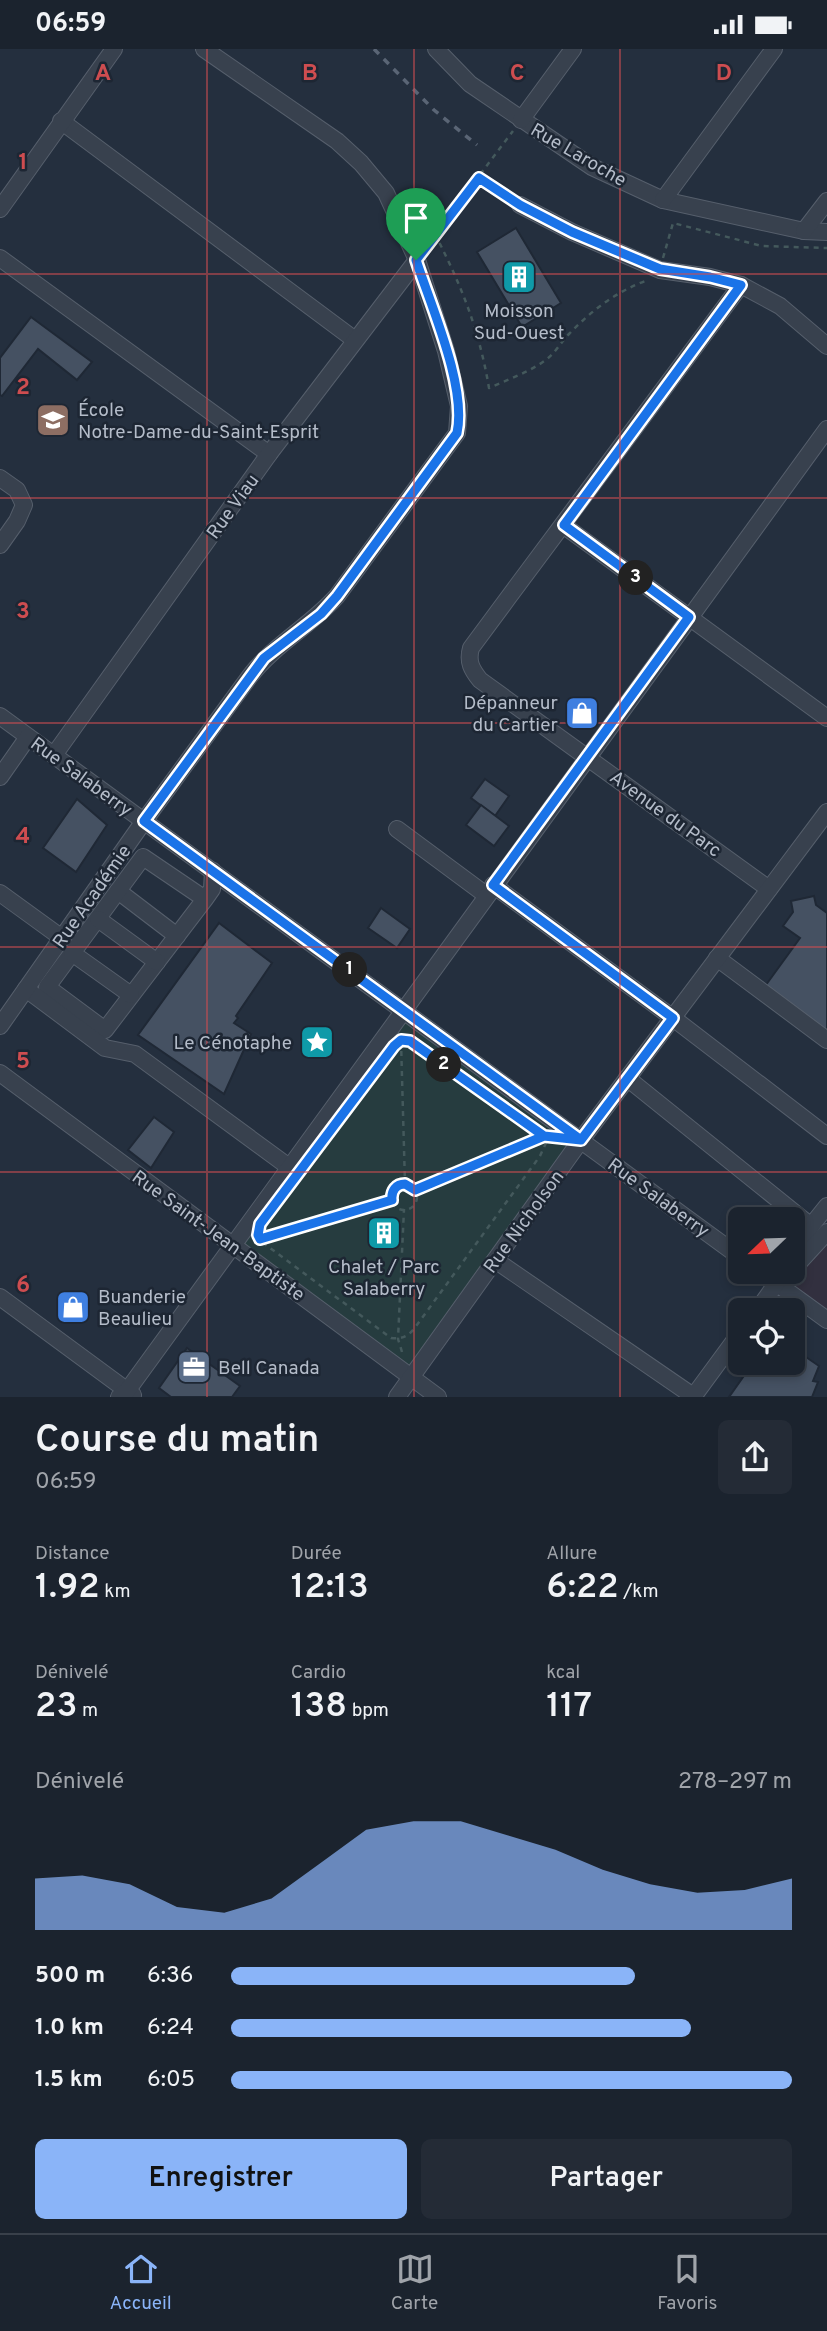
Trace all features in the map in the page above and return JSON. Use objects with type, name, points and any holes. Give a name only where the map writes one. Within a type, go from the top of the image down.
[{"type":"street","points":[[0,209],[114,49]]},
{"type":"street","points":[[204,49],[337,141],[361,163],[386,193],[416,260]]},
{"type":"street","name":"Rue Laroche","points":[[436,49],[470,84],[521,120],[592,166],[663,200],[804,231],[827,232]]},
{"type":"street","points":[[521,120],[573,49]]},
{"type":"street","points":[[663,200],[774,49]]},
{"type":"street","points":[[61,121],[355,340]]},
{"type":"street","points":[[804,231],[827,201]]},
{"type":"street","points":[[520,205],[572,232],[660,269],[741,285],[780,306],[827,346]]},
{"type":"street","points":[[0,258],[270,454]]},
{"type":"street","name":"Rue Viau","points":[[54,755],[270,454],[416,260]]},
{"type":"street","name":"Rue Académie","points":[[0,1026],[144,821],[264,658],[321,614],[337,596],[457,433],[459,406],[446,351],[416,260]]},
{"type":"street","name":"Avenue du Parc","points":[[741,285],[471,648],[468,657],[472,670],[480,680],[769,888]]},
{"type":"street","points":[[0,1297],[127,1395],[403,1009],[827,429]]},
{"type":"street","points":[[0,478],[17,491],[24,505],[17,521],[0,545]]},
{"type":"street","points":[[564,525],[827,718]]},
{"type":"street","name":"Rue Salaberry","points":[[0,716],[728,1248]]},
{"type":"street","points":[[0,778],[28,737]]},
{"type":"street","name":"Rue Nicholson","points":[[397,1397],[581,1140],[825,817]]},
{"type":"street","points":[[397,829],[490,890],[673,1018],[827,1136]]},
{"type":"street","points":[[205,899],[143,857],[47,987],[105,1030],[177,936],[205,899],[212,889],[213,871]]},
{"type":"street","points":[[205,899],[217,890],[233,885]]},
{"type":"street","points":[[118,891],[177,936]]},
{"type":"street","points":[[0,893],[62,938]]},
{"type":"street","points":[[98,919],[157,962]]},
{"type":"street","points":[[72,953],[131,995]]},
{"type":"street","points":[[717,958],[827,1040]]},
{"type":"street","points":[[26,989],[104,1048],[135,1054],[289,1167]]},
{"type":"street","name":"Rue Saint-Jean-Baptiste","points":[[0,1073],[438,1397]]},
{"type":"street","points":[[627,1078],[811,1226]]},
{"type":"street","points":[[805,1237],[827,1206]]},
{"type":"street","points":[[805,1255],[827,1232]]},
{"type":"street","points":[[495,1260],[693,1396],[728,1349]]},
{"type":"street","points":[[796,1285],[827,1321]]},
{"type":"path","points":[[416,260],[521,120]]},
{"type":"path","points":[[479,178],[520,205]]},
{"type":"path","points":[[435,234],[470,309],[489,388],[531,370],[550,357],[569,334],[607,299],[649,279],[660,269],[673,223],[762,246],[827,248]]},
{"type":"path","points":[[401,1040],[405,1184]]},
{"type":"path","points":[[401,1040],[410,1041],[544,1136],[546,1143],[540,1156],[407,1337],[391,1338],[262,1242],[258,1235],[260,1224],[401,1040]]},
{"type":"path","points":[[415,1190],[544,1136],[556,1137]]},
{"type":"path","points":[[405,1184],[415,1190]]},
{"type":"path","points":[[405,1184],[394,1188],[392,1200],[396,1207],[411,1207],[416,1201],[415,1190]]},
{"type":"path","points":[[260,1239],[392,1200]]},
{"type":"path","points":[[398,1339],[404,1209]]},
{"type":"shaded area","points":[[827,1238],[827,1319],[805,1303],[805,1298],[798,1298],[787,1290],[791,1285],[805,1285],[805,1267]]},
{"type":"green space","points":[[403,1008],[581,1140],[411,1377],[233,1245]]},
{"type":"building","name":"Moisson Sud-Ouest","points":[[516,228],[561,303],[522,327],[477,252]]},
{"type":"building","points":[[31,317],[92,362],[77,380],[38,349],[2,396],[0,358]]},
{"type":"building","points":[[485,779],[509,796],[495,816],[471,798]]},
{"type":"building","points":[[77,799],[107,825],[76,872],[43,848]]},
{"type":"building","points":[[481,805],[509,826],[494,846],[466,825]]},
{"type":"building","points":[[814,896],[816,905],[827,913],[827,1036],[763,989],[800,938],[783,926],[793,912],[791,901]]},
{"type":"building","points":[[381,908],[410,929],[397,948],[368,928]]},
{"type":"building","points":[[219,923],[272,963],[236,1016],[238,1018],[234,1023],[251,1034],[224,1094],[138,1035]]},
{"type":"building","points":[[154,1117],[174,1132],[151,1168],[128,1150]]},
{"type":"building","name":"Chalet / Parc Salaberry","points":[[380,1223],[394,1232],[387,1242],[374,1233]]},
{"type":"building","name":"Bell Canada","points":[[187,1348],[240,1386],[232,1397],[171,1397],[159,1388]]},
{"type":"building","points":[[805,1356],[819,1366],[813,1381],[818,1382],[812,1397],[729,1397],[745,1375],[805,1375]]},
{"type":"railway","points":[[374,49],[434,110],[477,145]]},
{"type":"place","name":"Moisson Sud-Ouest","points":[[519,277]]},
{"type":"place","name":"École Notre-Dame-du-Saint-Esprit","points":[[53,420]]},
{"type":"place","name":"Dépanneur du Cartier","points":[[582,713]]},
{"type":"place","name":"Le Cénotaphe","points":[[317,1042]]},
{"type":"place","name":"Chalet / Parc Salaberry","points":[[384,1233]]},
{"type":"place","name":"Buanderie Beaulieu","points":[[73,1307]]},
{"type":"place","name":"Bell Canada","points":[[194,1367]]},
{"type":"route","points":[[416,260],[446,351],[459,406],[460,421],[457,433],[337,596],[321,614],[264,658],[144,821],[581,1140],[544,1136],[415,1190],[409,1185],[401,1184],[394,1188],[392,1200],[260,1239],[260,1224],[401,1040],[410,1041],[544,1136],[581,1140],[673,1018],[493,885],[689,617],[564,525],[741,285],[660,269],[572,232],[520,205],[479,178],[416,260]]}]
